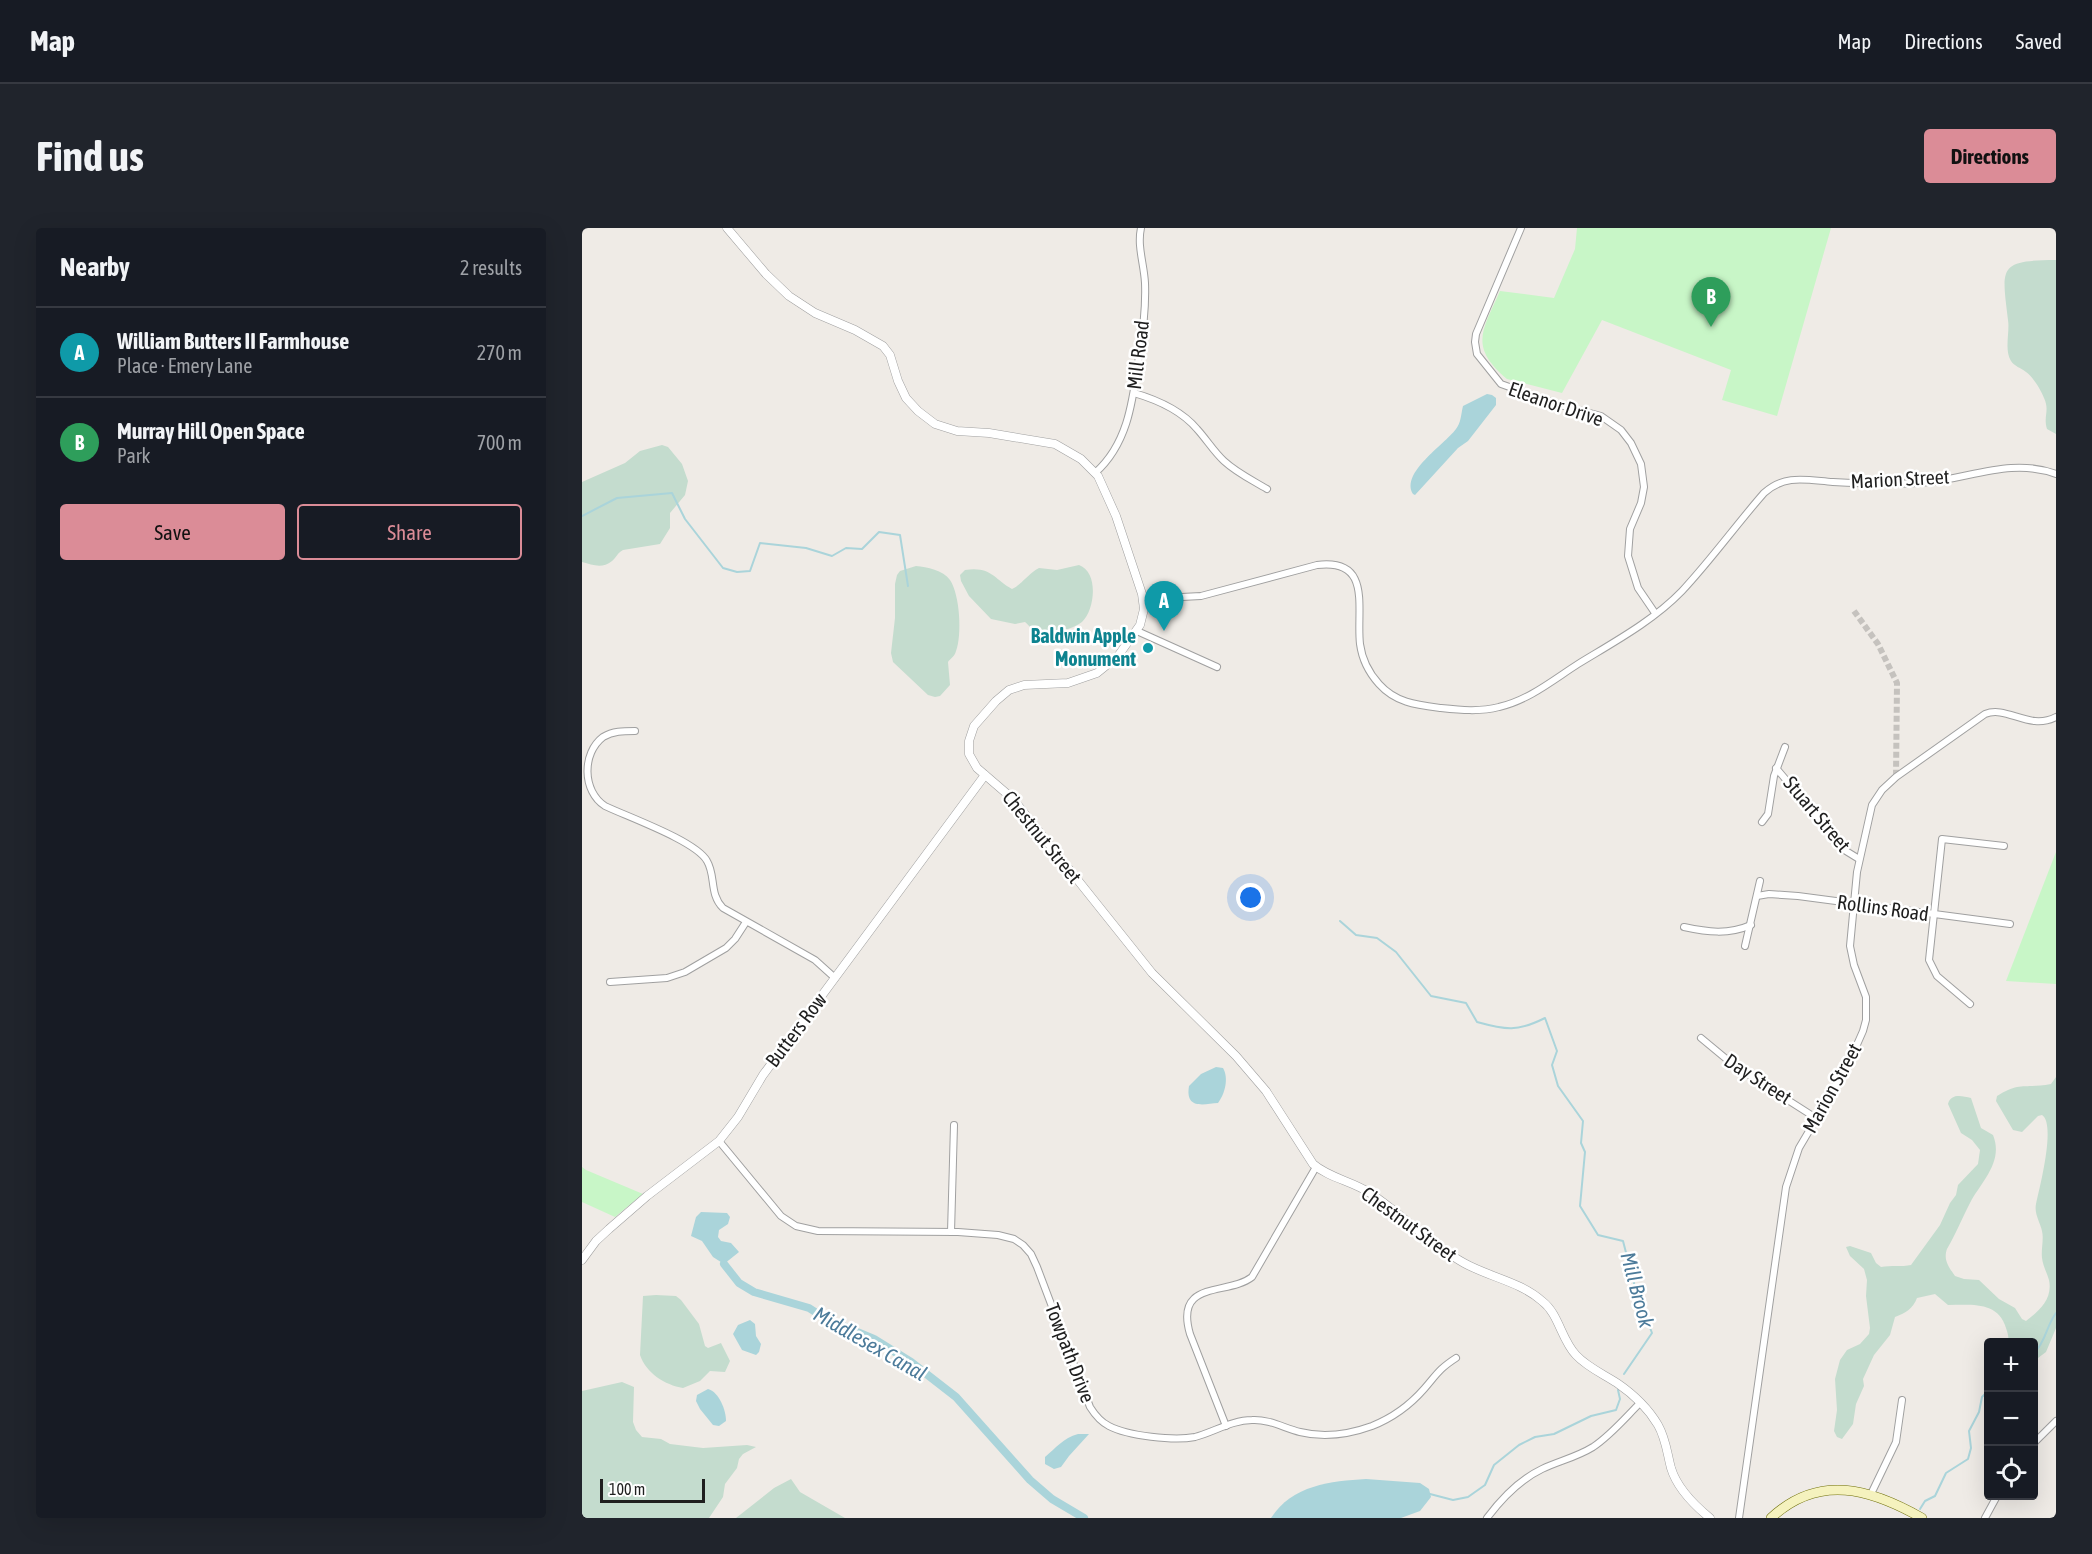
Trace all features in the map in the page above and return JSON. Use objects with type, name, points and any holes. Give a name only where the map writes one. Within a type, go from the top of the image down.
[{"type":"main road","points":[[1771,1518],[1793,1502],[1819,1492],[1845,1489],[1871,1494],[1922,1518]]},
{"type":"street","name":"Chestnut Street","points":[[727,228],[766,274],[789,296],[815,313],[855,330],[883,346],[890,355],[906,398],[934,424],[951,430],[989,433],[1058,444],[1081,459],[1095,473],[1116,516],[1143,599],[1143,611],[1137,631],[1118,656],[1097,673],[1060,684],[1020,686],[1009,690],[974,726],[968,750],[971,760],[1013,800],[1152,973],[1252,1074],[1276,1104],[1316,1167],[1367,1191],[1427,1239],[1465,1264],[1521,1288],[1542,1300],[1551,1311],[1567,1343],[1577,1357],[1625,1389],[1640,1403],[1661,1432],[1678,1484],[1710,1518]]},
{"type":"street","name":"Mill Road","points":[[1095,473],[1113,452],[1121,437],[1128,421],[1134,393],[1145,299],[1140,228]]},
{"type":"street","name":"Eleanor Drive","points":[[1521,228],[1476,334],[1477,354],[1503,386],[1601,416],[1621,430],[1631,442],[1641,464],[1644,487],[1641,503],[1629,536],[1628,556],[1638,588],[1655,613]]},
{"type":"street","points":[[1134,393],[1162,403],[1184,416],[1232,468],[1267,489]]},
{"type":"street","name":"Marion Street","points":[[1655,613],[1680,592],[1752,506],[1778,483],[1792,479],[1867,483],[1930,482],[2013,467],[2032,467],[2056,474]]},
{"type":"street","points":[[1143,599],[1202,596],[1317,565],[1341,566],[1353,575],[1358,584],[1362,652],[1371,674],[1380,686],[1392,696],[1408,703],[1467,710],[1489,709],[1521,700],[1622,638],[1655,613]]},
{"type":"street","points":[[1137,631],[1217,667]]},
{"type":"street","name":"Marion Street","points":[[1739,1518],[1786,1187],[1797,1153],[1854,1052],[1866,1020],[1866,998],[1851,956],[1859,859],[1872,805],[1882,790],[1896,777],[1987,713],[1996,712],[2034,722],[2056,717]]},
{"type":"street","points":[[635,731],[609,734],[589,749],[582,772],[588,790],[597,801],[605,806],[698,849],[710,868],[717,901],[727,911],[815,960],[835,978]]},
{"type":"street","points":[[1762,822],[1768,814],[1776,768],[1785,747]]},
{"type":"street","name":"Stuart Street","points":[[1776,768],[1846,851],[1859,859]]},
{"type":"street","name":"Butters Row","points":[[582,1260],[596,1241],[609,1229],[719,1141],[738,1117],[763,1075],[985,775]]},
{"type":"street","points":[[1970,1004],[1939,979],[1932,970],[1929,956],[1942,839],[2004,846]]},
{"type":"street","points":[[1745,946],[1760,881]]},
{"type":"street","name":"Rollins Road","points":[[1757,896],[1769,894],[1798,896],[2010,924]]},
{"type":"street","points":[[610,982],[667,978],[685,972],[726,948],[746,922]]},
{"type":"street","points":[[1684,927],[1720,933],[1751,925]]},
{"type":"street","name":"Day Street","points":[[1701,1038],[1736,1067],[1816,1118]]},
{"type":"street","points":[[951,1232],[954,1125]]},
{"type":"street","name":"Towpath Drive","points":[[719,1141],[771,1205],[781,1216],[796,1226],[818,1231],[951,1232],[1006,1236],[1019,1242],[1027,1249],[1037,1267],[1088,1403],[1105,1423],[1126,1432],[1178,1438],[1204,1434],[1253,1420],[1274,1423],[1311,1434],[1332,1435],[1359,1430],[1381,1422],[1404,1408],[1424,1389],[1440,1369],[1456,1358]]},
{"type":"street","points":[[1226,1426],[1187,1325],[1190,1306],[1195,1298],[1208,1290],[1239,1284],[1252,1277],[1316,1167]]},
{"type":"street","points":[[1871,1494],[1896,1442],[1902,1400]]},
{"type":"street","points":[[1487,1518],[1505,1495],[1521,1482],[1539,1470],[1575,1456],[1595,1445],[1640,1403]]},
{"type":"street","points":[[2038,1439],[2056,1421]]},
{"type":"street","points":[[1985,1518],[1995,1500]]},
{"type":"green space","points":[[1577,228],[1831,228],[1777,416],[1722,400],[1731,370],[1602,320],[1562,393],[1507,379],[1487,357],[1482,337],[1500,291],[1554,298],[1575,249]]},
{"type":"green space","points":[[2037,260],[2056,260],[2056,434],[2047,429],[2046,403],[2039,388],[2029,374],[2014,364],[2009,357],[2005,278],[2013,265]]},
{"type":"green space","points":[[662,445],[668,447],[682,464],[688,481],[685,495],[670,513],[670,528],[660,544],[623,550],[605,565],[597,566],[582,562],[582,482],[625,463],[640,451]]},
{"type":"green space","points":[[1079,565],[1090,575],[1092,583],[1090,609],[1082,622],[1076,626],[1045,636],[1038,634],[1025,622],[1015,624],[991,619],[969,596],[960,575],[965,570],[981,570],[992,574],[1012,589],[1039,568],[1057,570]]},
{"type":"green space","points":[[916,566],[934,570],[947,577],[953,587],[958,605],[958,644],[955,654],[948,662],[950,685],[940,696],[935,697],[928,695],[893,662],[891,653],[897,575],[900,571]]},
{"type":"green space","points":[[2056,852],[2056,984],[2006,981]]},
{"type":"green space","points":[[2056,1077],[2056,1328],[2046,1352],[2038,1358],[2038,1338],[2008,1338],[2002,1319],[1997,1313],[1983,1306],[1948,1305],[1935,1294],[1917,1298],[1908,1310],[1895,1317],[1890,1335],[1874,1355],[1863,1379],[1864,1386],[1856,1404],[1853,1424],[1842,1439],[1837,1437],[1834,1431],[1837,1410],[1835,1379],[1840,1360],[1847,1350],[1860,1344],[1869,1334],[1870,1328],[1866,1296],[1867,1280],[1864,1269],[1850,1256],[1846,1247],[1850,1246],[1871,1253],[1881,1267],[1911,1265],[1940,1225],[1956,1195],[1958,1185],[1978,1164],[1980,1150],[1972,1140],[1961,1133],[1948,1104],[1954,1097],[1971,1098],[1981,1128],[1993,1135],[1996,1154],[1990,1171],[1970,1203],[1947,1249],[1947,1263],[1955,1276],[1979,1280],[1999,1299],[2015,1308],[2026,1321],[2044,1304],[2050,1287],[2042,1255],[2043,1234],[2036,1215],[2036,1208],[2046,1156],[2048,1130],[2046,1121],[2042,1115],[2038,1116],[2022,1132],[2013,1130],[1996,1101],[1997,1096],[2012,1088],[2051,1084]]},
{"type":"green space","points":[[582,1167],[643,1194],[615,1217],[582,1202]]},
{"type":"green space","points":[[643,1296],[676,1296],[681,1300],[699,1324],[705,1346],[708,1348],[721,1343],[730,1361],[725,1372],[710,1371],[700,1381],[683,1388],[663,1381],[651,1373],[640,1355]]},
{"type":"green space","points":[[622,1382],[634,1387],[633,1422],[642,1437],[661,1439],[670,1444],[703,1448],[747,1445],[756,1447],[739,1459],[737,1468],[725,1484],[723,1497],[709,1518],[582,1518],[582,1391]]},
{"type":"green space","points":[[791,1479],[800,1492],[845,1518],[736,1518],[774,1488]]},
{"type":"water","points":[[1487,394],[1496,398],[1496,405],[1468,441],[1458,448],[1415,495],[1413,494],[1411,486],[1418,468],[1456,429],[1463,406]]},
{"type":"water","points":[[1216,1067],[1223,1068],[1226,1076],[1224,1091],[1218,1103],[1197,1104],[1193,1102],[1190,1099],[1189,1086],[1201,1074]]},
{"type":"water","points":[[701,1212],[727,1213],[730,1217],[728,1224],[719,1230],[718,1237],[721,1241],[731,1243],[739,1252],[724,1264],[713,1257],[702,1241],[691,1236],[696,1217]]},
{"type":"water","points":[[750,1320],[755,1324],[756,1336],[761,1344],[756,1355],[742,1350],[733,1334],[738,1325]]},
{"type":"water","points":[[708,1389],[719,1398],[725,1412],[726,1421],[719,1426],[713,1425],[696,1401],[697,1395]]},
{"type":"water","points":[[1078,1434],[1089,1434],[1061,1467],[1054,1469],[1045,1464],[1045,1457],[1064,1441]]},
{"type":"water","points":[[1366,1479],[1420,1483],[1429,1489],[1431,1497],[1420,1511],[1401,1518],[1271,1518],[1290,1498],[1313,1487],[1339,1481]]},
{"type":"waterway","points":[[582,516],[617,498],[672,493],[685,519],[723,568],[737,572],[750,571],[760,543],[806,548],[832,556],[846,548],[862,549],[879,532],[900,535],[908,586]]},
{"type":"waterway","name":"Mill Brook","points":[[1340,921],[1356,935],[1377,938],[1396,952],[1431,996],[1466,1003],[1477,1022],[1496,1027],[1519,1028],[1545,1018],[1557,1051],[1552,1065],[1558,1086],[1583,1121],[1581,1143],[1585,1152],[1580,1206],[1598,1235],[1623,1241],[1636,1291],[1652,1333],[1624,1374]]},
{"type":"waterway","name":"Middlesex Canal","points":[[724,1264],[739,1283],[754,1292],[809,1308],[826,1319],[874,1339],[911,1362],[956,1397],[1030,1480],[1052,1499],[1084,1518]]},
{"type":"waterway","name":"Mill Brook","points":[[2038,1349],[2056,1313]]},
{"type":"waterway","name":"Mill Brook","points":[[1430,1494],[1453,1500],[1468,1497],[1485,1485],[1494,1465],[1519,1445],[1535,1437],[1554,1434],[1591,1416],[1616,1410],[1620,1399],[1618,1390]]},
{"type":"waterway","name":"Mill Brook","points":[[1920,1509],[1925,1501],[1935,1496],[1946,1473],[1968,1459],[1971,1448],[1969,1431],[1979,1412],[1982,1397],[1987,1392]]},
{"type":"tunnel","points":[[1854,611],[1878,644],[1897,683],[1896,777]]},
{"type":"place","name":"Murray Hill Open Space","points":[[1711,327]]},
{"type":"place","name":"William Butters II Farmhouse","points":[[1164,631]]},
{"type":"place","name":"Baldwin Apple Monument","points":[[1148,648]]}]
